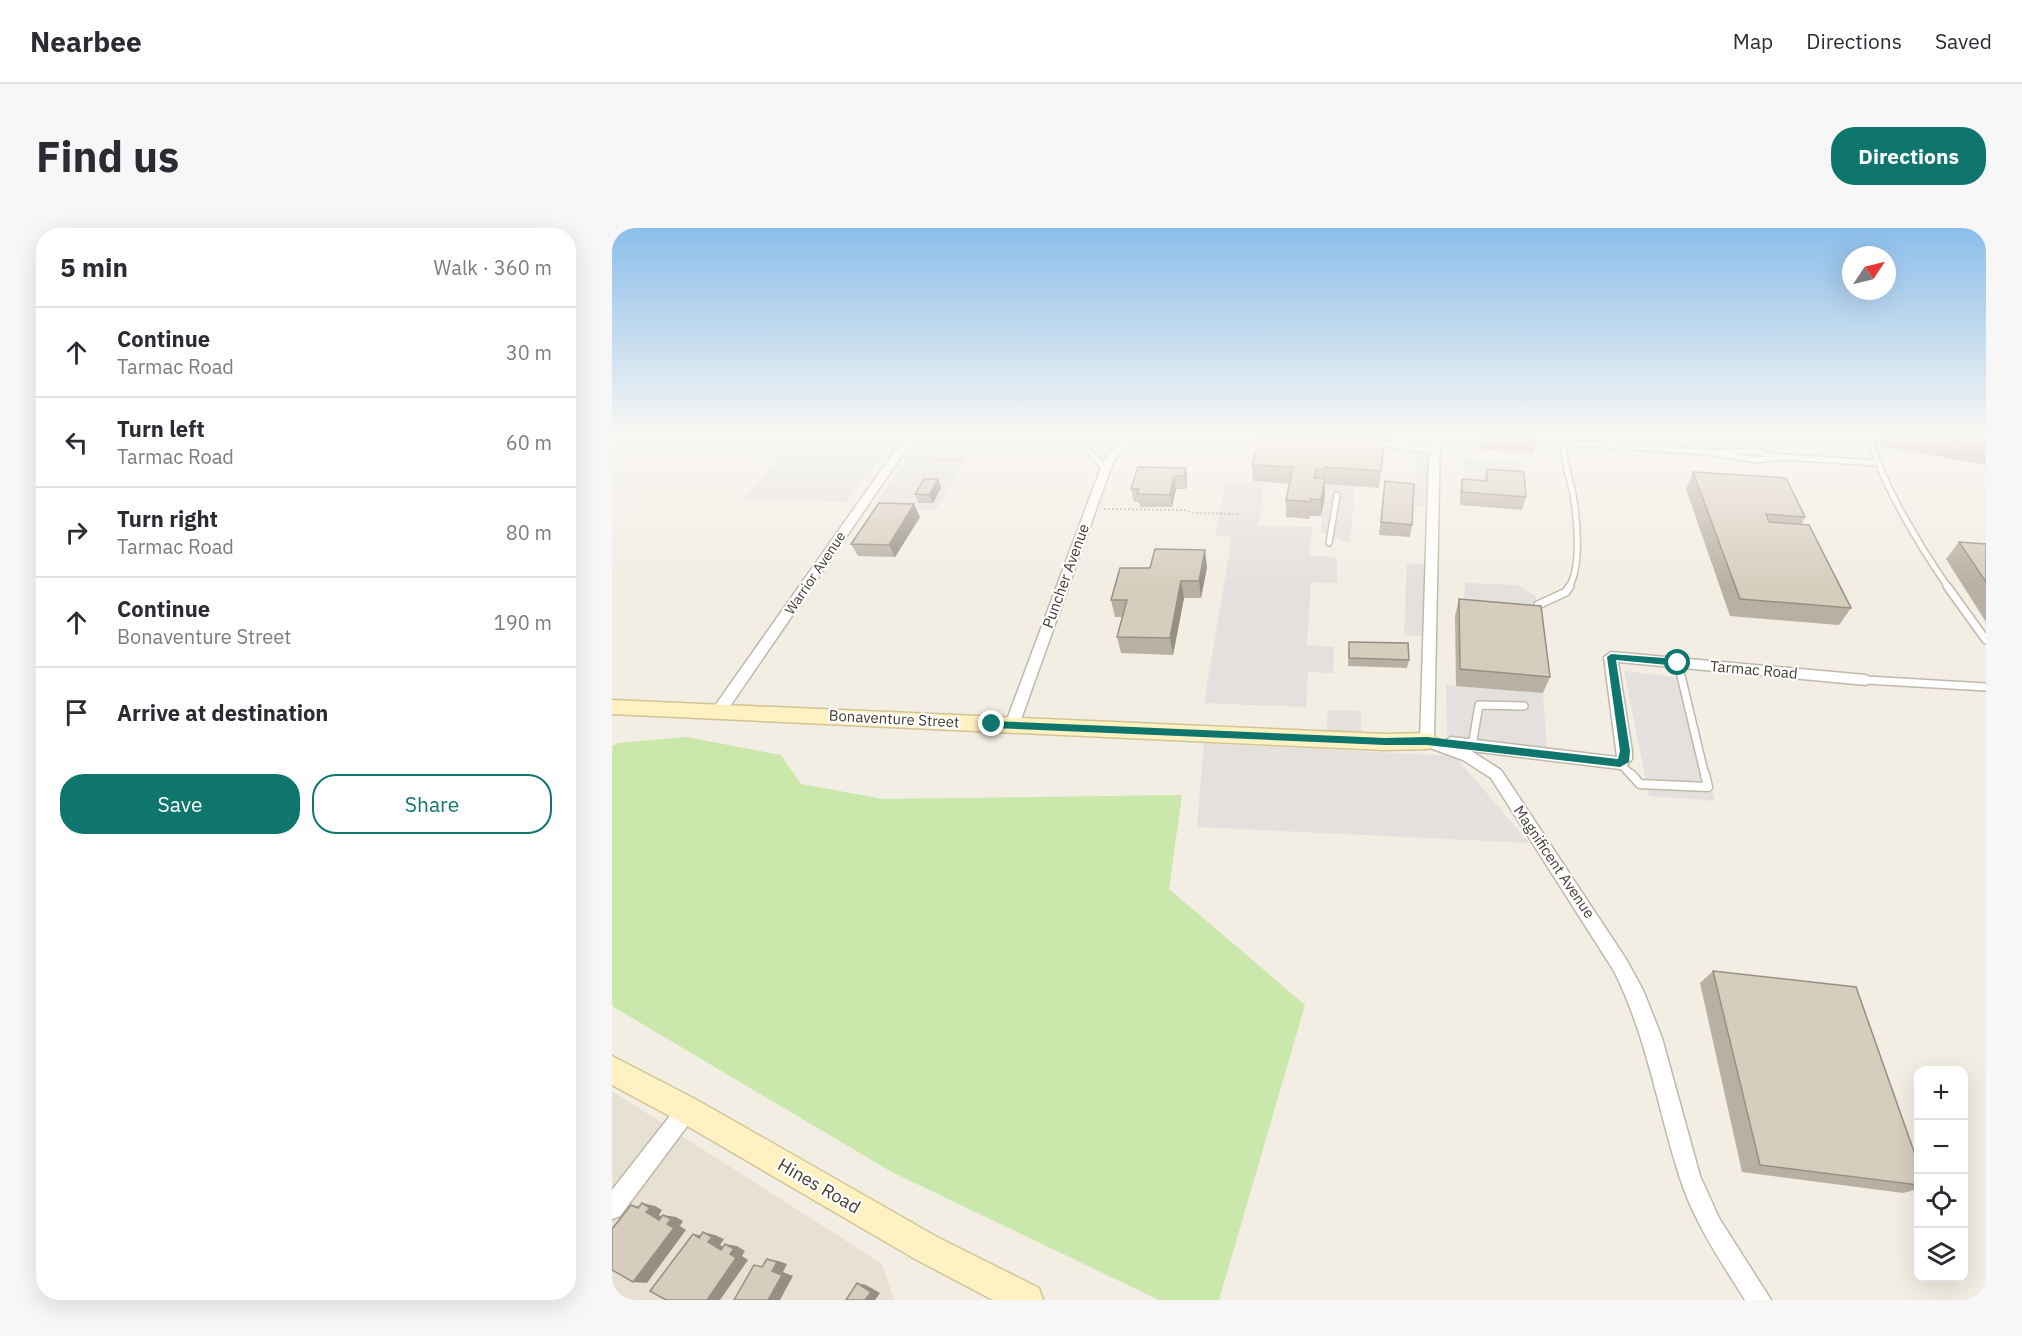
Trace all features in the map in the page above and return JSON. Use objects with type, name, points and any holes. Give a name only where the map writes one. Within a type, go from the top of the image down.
[{"type":"street","name":"Warrior Avenue","points":[[719,711],[874,485]]},
{"type":"street","name":"Puncher Avenue","points":[[1012,725],[1100,485]]},
{"type":"street","points":[[1435,485],[1428,637],[1427,741],[1620,763]]},
{"type":"street","name":"Tarmac Road","points":[[1620,763],[1625,759],[1625,751],[1611,657],[1866,680]]},
{"type":"street","name":"Bonaventure Street","points":[[612,707],[1376,741],[1427,741]]},
{"type":"street","name":"Magnificent Avenue","points":[[1427,741],[1468,756],[1496,774],[1620,965],[1636,996],[1652,1038],[1690,1178],[1711,1227],[1759,1300]]},
{"type":"street","name":"Hines Road","points":[[612,1070],[687,1110],[926,1248],[1027,1300]]},
{"type":"street","points":[[612,1208],[687,1110]]},
{"type":"lane","points":[[1538,605],[1566,592],[1574,579],[1577,536],[1571,485]]},
{"type":"lane","points":[[1889,485],[1928,559],[1986,640]]},
{"type":"lane","points":[[1329,543],[1337,495]]},
{"type":"lane","points":[[1620,763],[1640,784],[1708,787],[1678,663]]},
{"type":"lane","name":"Tarmac Road","points":[[1866,680],[1986,687]]},
{"type":"lane","points":[[1472,746],[1479,705],[1524,706]]},
{"type":"path","points":[[1091,510],[1184,510],[1196,513],[1240,514]]},
{"type":"shaded area","points":[[756,485],[859,485],[846,502],[743,499]]},
{"type":"shaded area","points":[[889,485],[951,485],[936,510],[872,509]]},
{"type":"shaded area","points":[[1224,485],[1264,485],[1258,526],[1312,527],[1310,556],[1337,557],[1337,583],[1311,582],[1307,645],[1334,647],[1333,673],[1308,672],[1306,707],[1204,703],[1232,537],[1215,536]]},
{"type":"shaded area","points":[[1324,485],[1355,486],[1350,543],[1321,532]]},
{"type":"shaded area","points":[[1415,485],[1434,485],[1433,507],[1414,505]]},
{"type":"shaded area","points":[[1407,563],[1431,565],[1428,637],[1404,635]]},
{"type":"shaded area","points":[[1465,583],[1518,585],[1535,596],[1538,605],[1464,601]]},
{"type":"shaded area","points":[[1624,671],[1684,678],[1715,801],[1649,796]]},
{"type":"shaded area","points":[[1446,685],[1543,693],[1547,749],[1447,736]]},
{"type":"shaded area","points":[[1328,710],[1361,711],[1361,741],[1326,739]]},
{"type":"shaded area","points":[[1204,743],[1455,756],[1529,843],[1197,827]]},
{"type":"shaded area","points":[[612,1091],[882,1264],[894,1300],[612,1300]]},
{"type":"green space","points":[[686,737],[781,755],[801,784],[883,799],[1182,795],[1169,889],[1305,1005],[1219,1300],[1159,1300],[890,1171],[612,1006],[612,746],[618,743]]},
{"type":"building","points":[[920,485],[935,485],[929,495],[915,494]]},
{"type":"building","points":[[1132,485],[1172,485],[1170,495],[1137,494],[1139,489],[1131,489]]},
{"type":"building","points":[[1289,485],[1324,485],[1321,500],[1310,499],[1310,502],[1286,500]]},
{"type":"building","points":[[1385,485],[1414,485],[1412,525],[1381,522]]},
{"type":"building","points":[[1462,485],[1525,485],[1526,497],[1462,492]]},
{"type":"building","points":[[1698,485],[1789,485],[1805,517],[1766,514],[1769,522],[1809,525],[1851,608],[1740,599]]},
{"type":"building","points":[[879,503],[914,504],[889,545],[851,544]]},
{"type":"building","points":[[1959,542],[1986,544],[1986,582]]},
{"type":"building","points":[[1155,549],[1205,550],[1199,581],[1181,581],[1170,638],[1117,637],[1127,600],[1111,600],[1120,568],[1150,568]]},
{"type":"building","points":[[1459,599],[1541,606],[1550,677],[1460,669]]},
{"type":"building","points":[[1349,642],[1408,643],[1409,660],[1349,658]]},
{"type":"building","points":[[1713,971],[1856,987],[1914,1152],[1914,1184],[1760,1165]]},
{"type":"building","points":[[642,1203],[650,1208],[646,1212],[659,1220],[663,1215],[671,1219],[667,1224],[674,1228],[633,1282],[612,1270],[612,1229],[631,1205],[638,1208]]},
{"type":"building","points":[[703,1232],[712,1237],[708,1242],[721,1250],[725,1244],[734,1249],[730,1254],[736,1258],[707,1300],[666,1300],[650,1291],[693,1234],[699,1238]]},
{"type":"building","points":[[767,1259],[777,1262],[772,1271],[782,1275],[768,1300],[734,1300],[754,1265],[762,1267]]},
{"type":"building","points":[[857,1283],[871,1292],[865,1300],[846,1300]]},
{"type":"route","points":[[992,724],[1385,742],[1427,741],[1620,763],[1625,759],[1625,751],[1611,657],[1678,663]]}]
